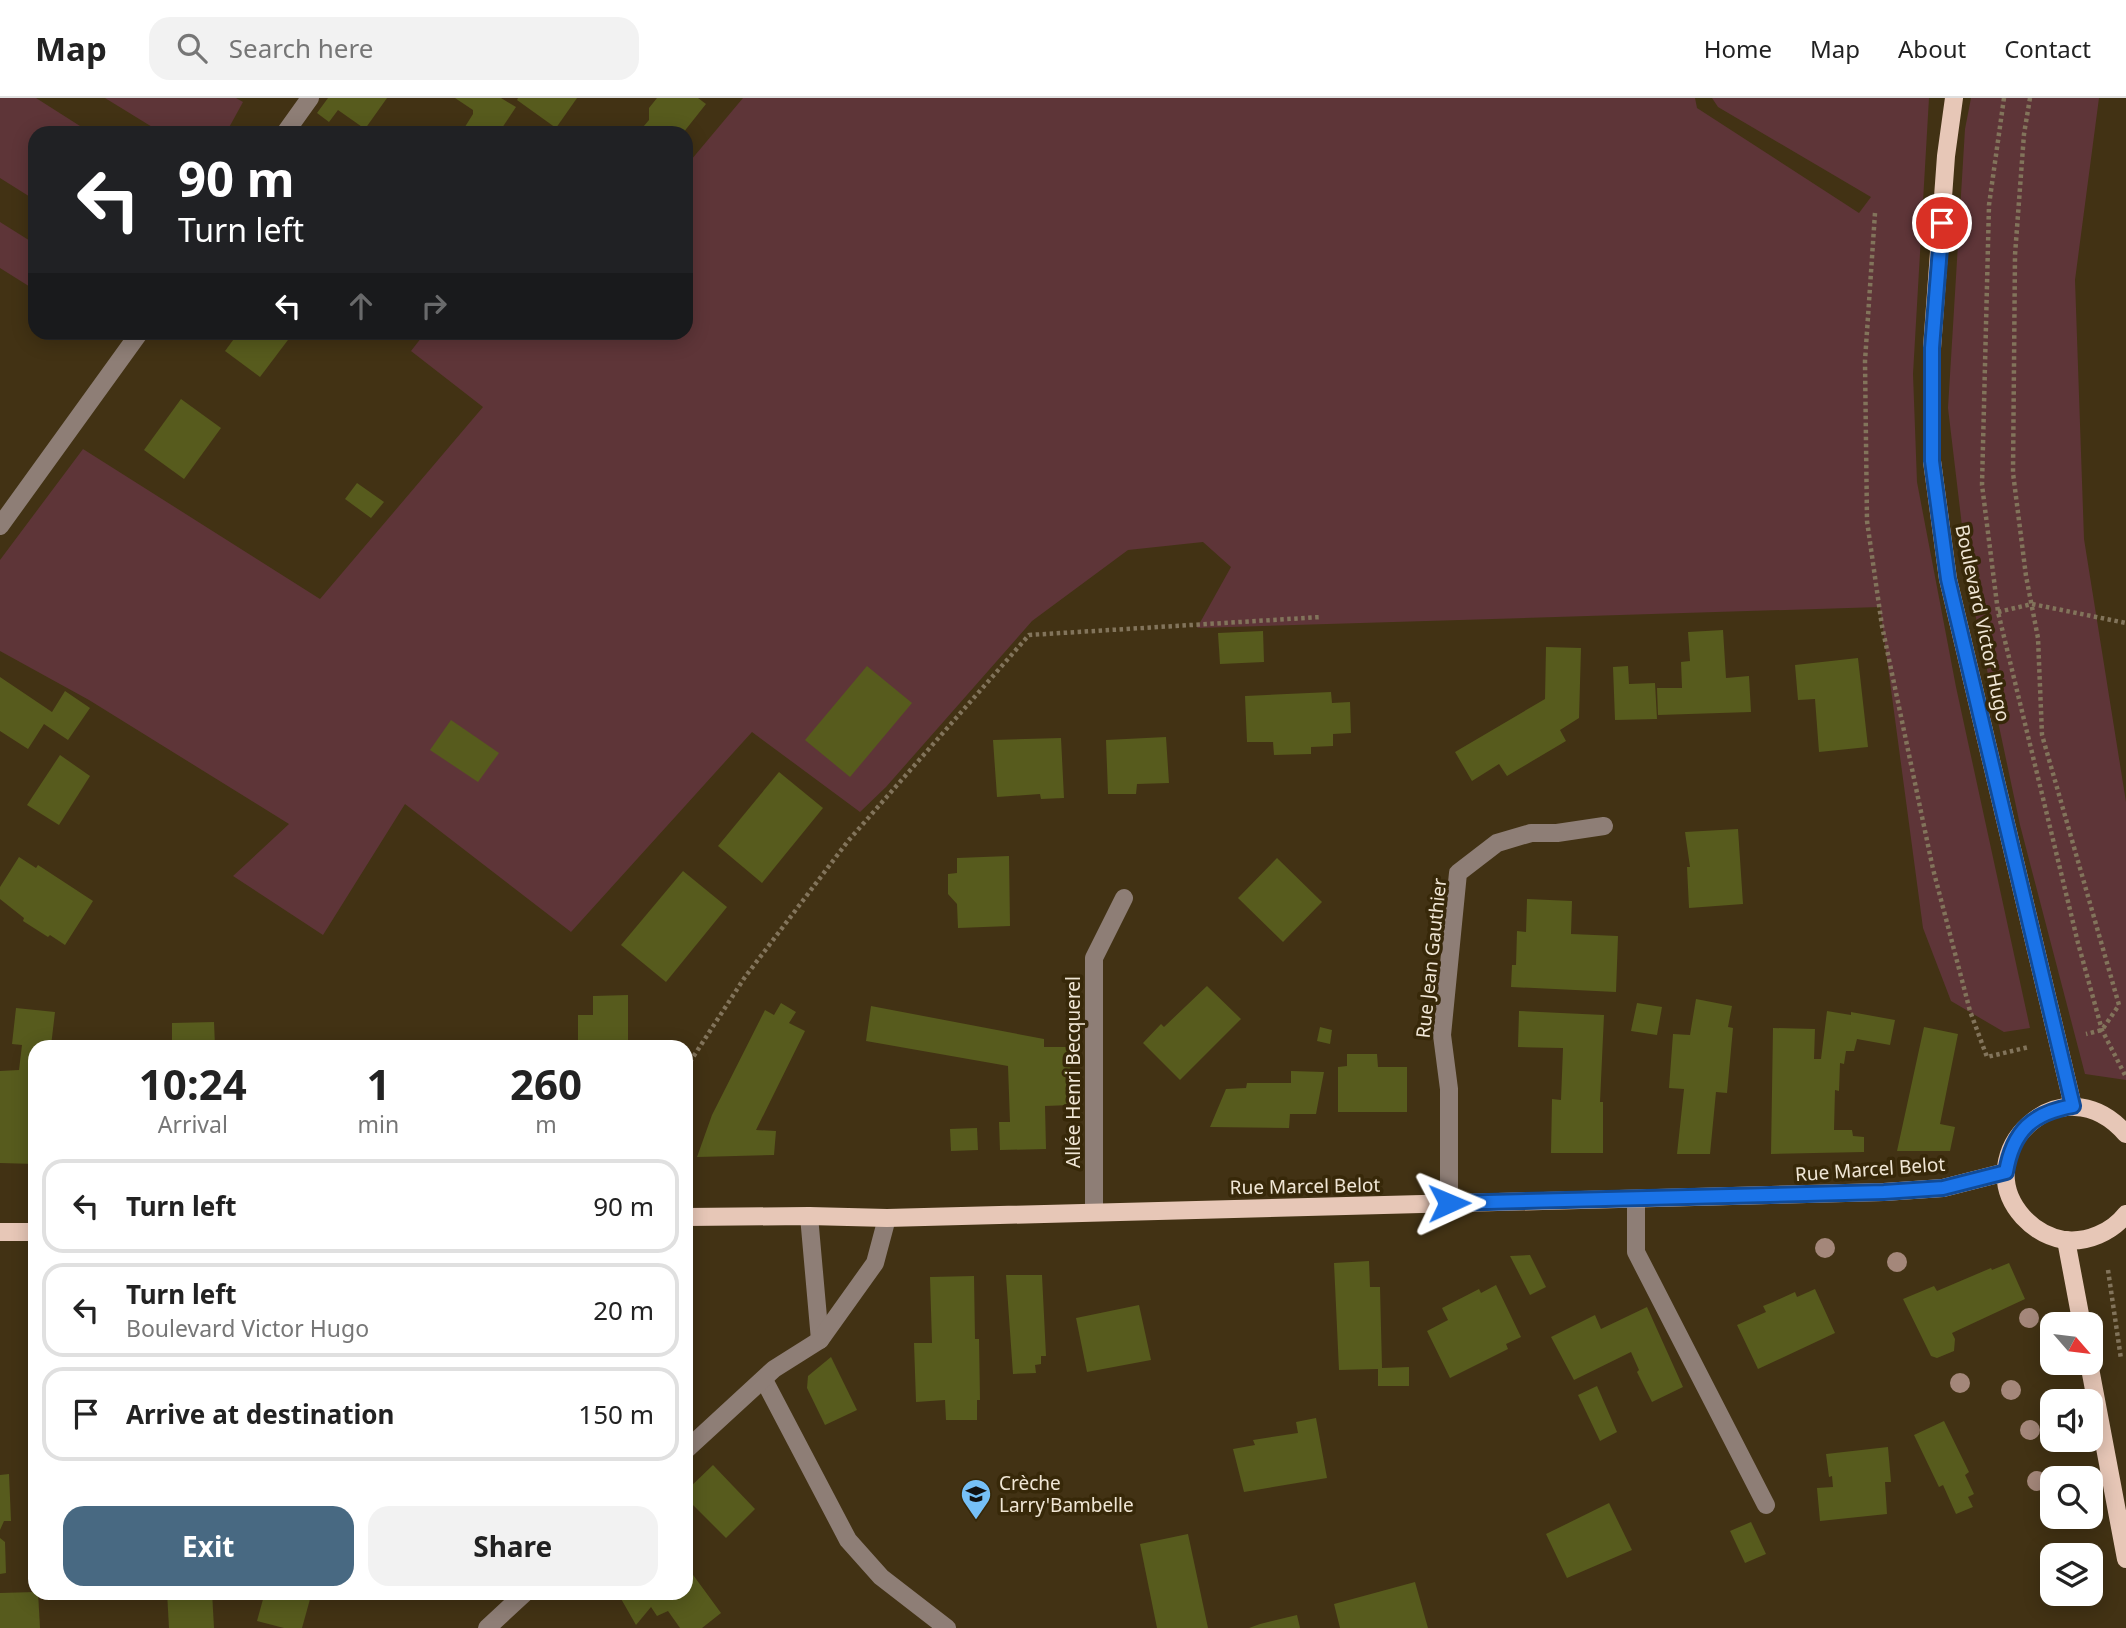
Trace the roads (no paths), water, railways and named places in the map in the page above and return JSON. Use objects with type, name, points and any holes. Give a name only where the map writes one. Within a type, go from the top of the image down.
[{"type":"main road","name":"Boulevard Victor Hugo","points":[[1954,98],[1932,348],[1932,461],[1948,579],[2073,1106]]},
{"type":"main road","points":[[2125,1218],[2108,1231],[2087,1239],[2066,1240],[2047,1235],[2030,1224],[2017,1210],[2008,1192],[2006,1172],[2009,1152],[2019,1133],[2034,1119],[2052,1109],[2073,1106],[2095,1110],[2115,1121],[2126,1133]]},
{"type":"main road","name":"Rue Marcel Belot","points":[[693,1217],[887,1218],[1884,1192],[1943,1188],[2006,1172]]},
{"type":"main road","points":[[0,1232],[28,1232]]},
{"type":"main road","points":[[2066,1240],[2080,1312]]},
{"type":"main road","points":[[2091,1376],[2126,1559]]},
{"type":"street","points":[[290,126],[310,98]]},
{"type":"street","points":[[0,526],[134,340]]},
{"type":"street","name":"Rue Jean Gauthier","points":[[1449,1203],[1450,1089],[1441,1035],[1458,873],[1497,844],[1531,833],[1557,833],[1604,826]]},
{"type":"street","name":"Allée Henri Becquerel","points":[[1094,1212],[1094,958],[1124,898]]},
{"type":"street","points":[[1636,1200],[1636,1252],[1766,1505]]},
{"type":"street","points":[[808,1216],[820,1340]]},
{"type":"street","points":[[693,1444],[774,1369],[820,1340],[875,1263],[887,1218]]},
{"type":"street","points":[[764,1380],[848,1540],[881,1577],[947,1628]]},
{"type":"street","points":[[486,1628],[517,1600]]},
{"type":"place","name":"Crèche Larry'Bambelle","points":[[976,1521]]}]
